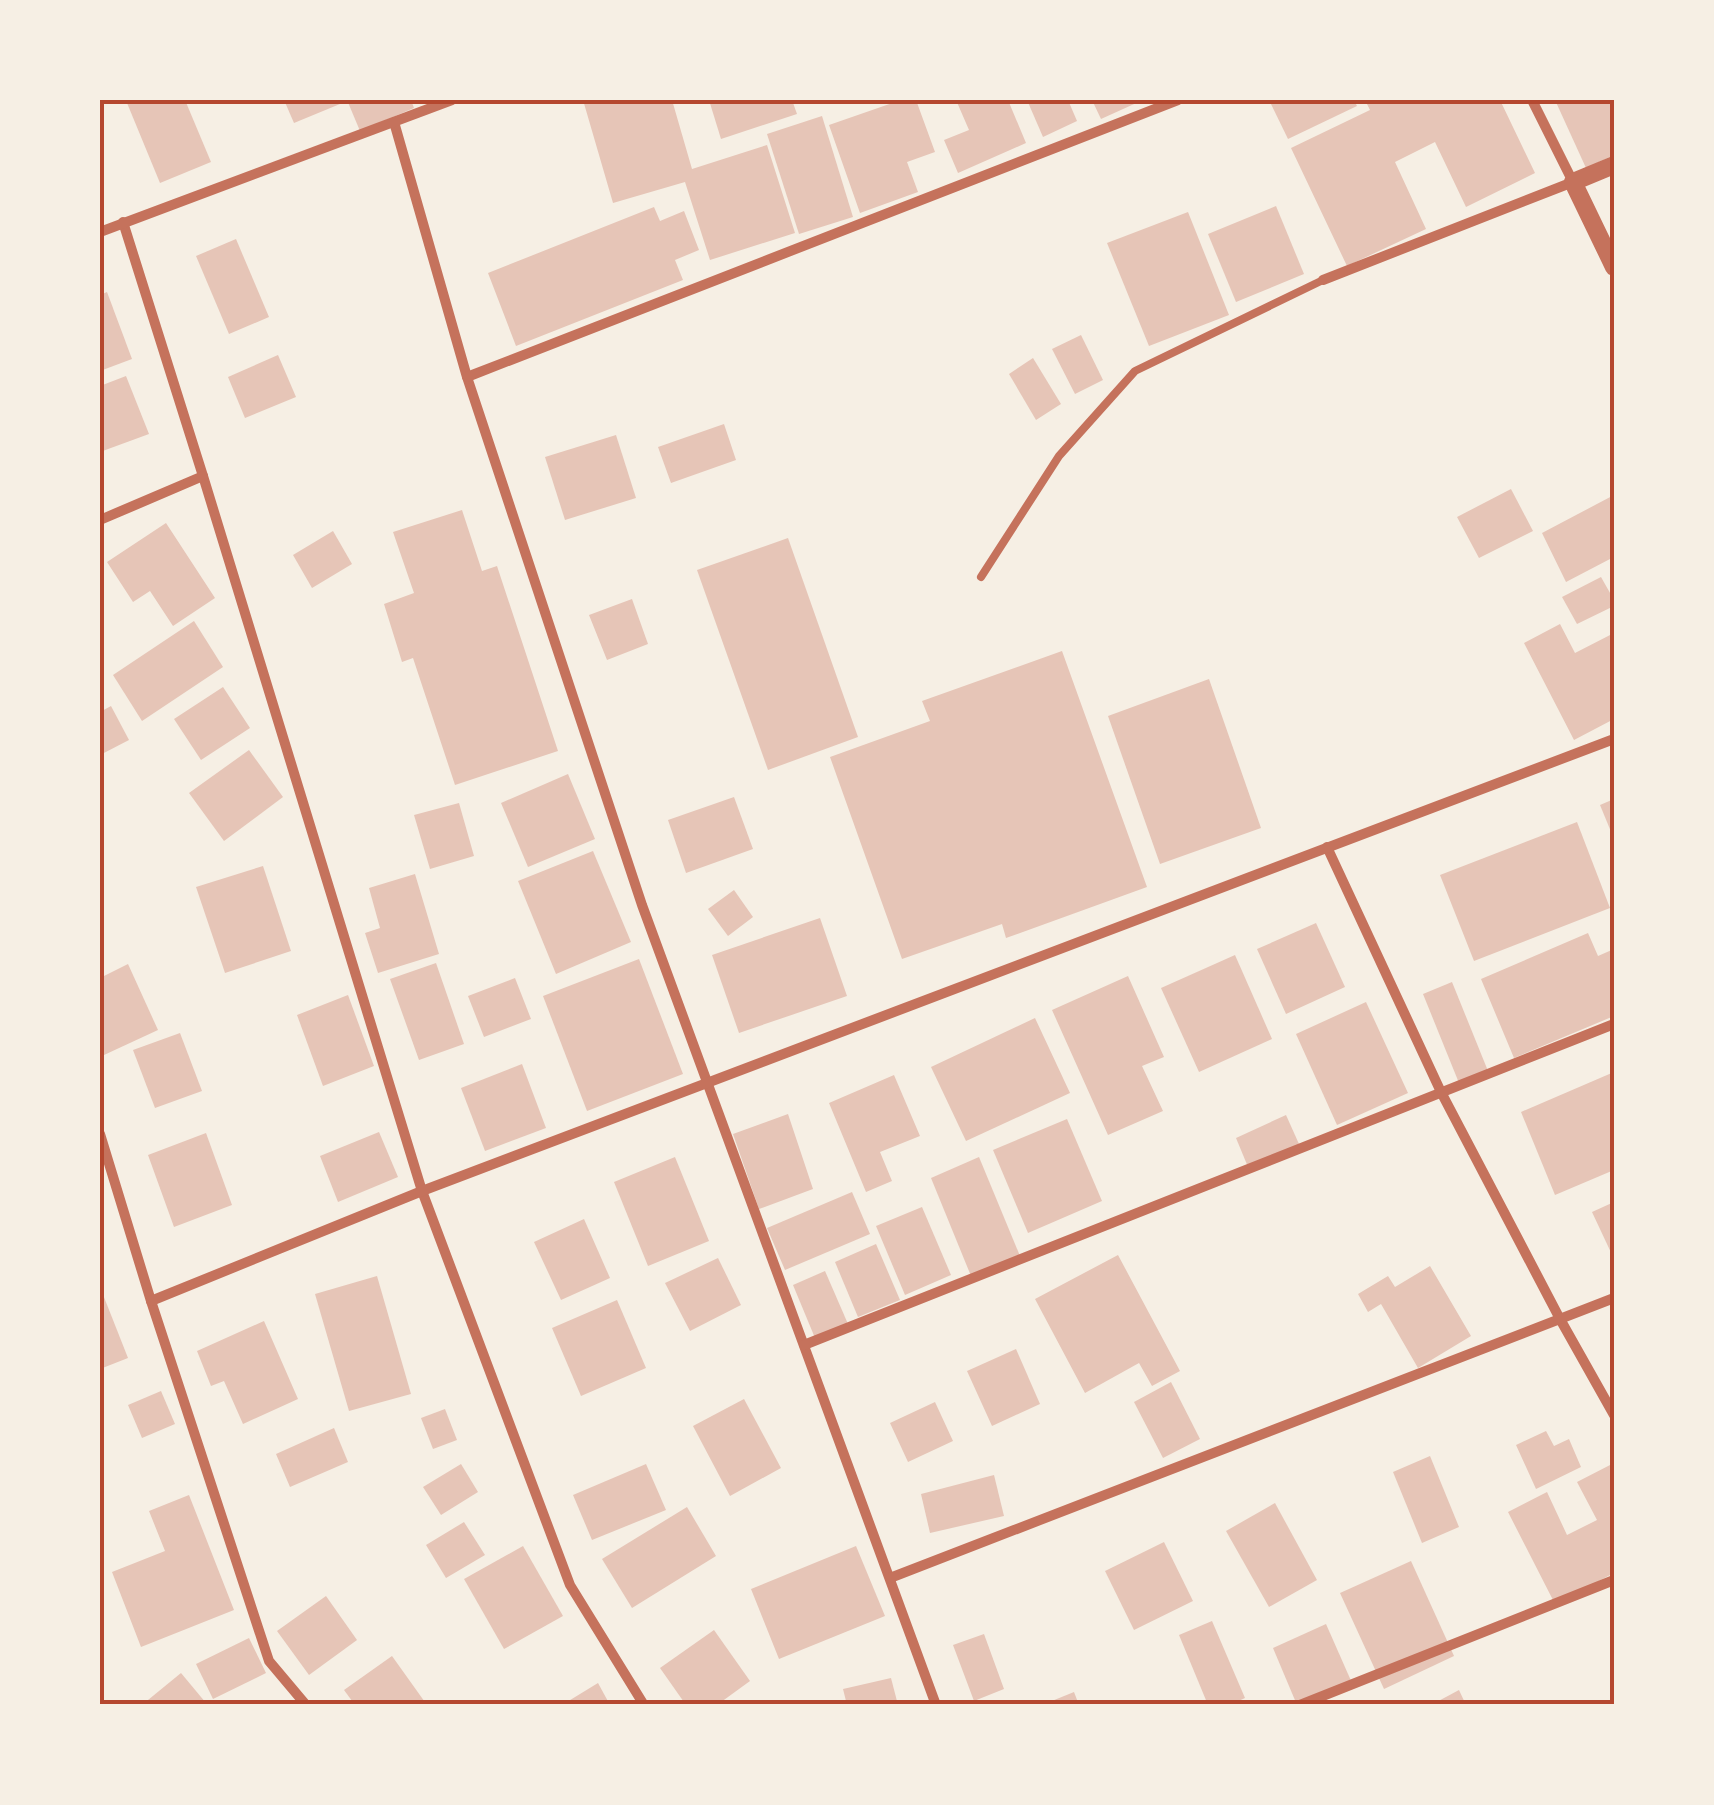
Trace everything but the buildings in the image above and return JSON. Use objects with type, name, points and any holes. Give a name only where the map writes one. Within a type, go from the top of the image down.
[{"type":"street","points":[[100,232],[452,100]]},
{"type":"street","points":[[467,377],[1178,100]]},
{"type":"street","points":[[1532,100],[1614,267]]},
{"type":"street","points":[[394,122],[467,377],[642,905],[936,1705]]},
{"type":"street","points":[[1323,280],[1614,166]]},
{"type":"street","points":[[123,222],[422,1190],[570,1584],[644,1705]]},
{"type":"street","points":[[100,520],[204,476]]},
{"type":"street","points":[[151,1301],[422,1190],[1614,739]]},
{"type":"street","points":[[1327,847],[1441,1092],[1614,1415]]},
{"type":"street","points":[[804,1345],[1614,1024]]},
{"type":"street","points":[[100,1134],[269,1662],[306,1705]]},
{"type":"street","points":[[890,1578],[1614,1298]]},
{"type":"street","points":[[1300,1705],[1614,1580]]},
{"type":"lane","points":[[980,577],[1059,456],[1135,370],[1323,280]]}]
